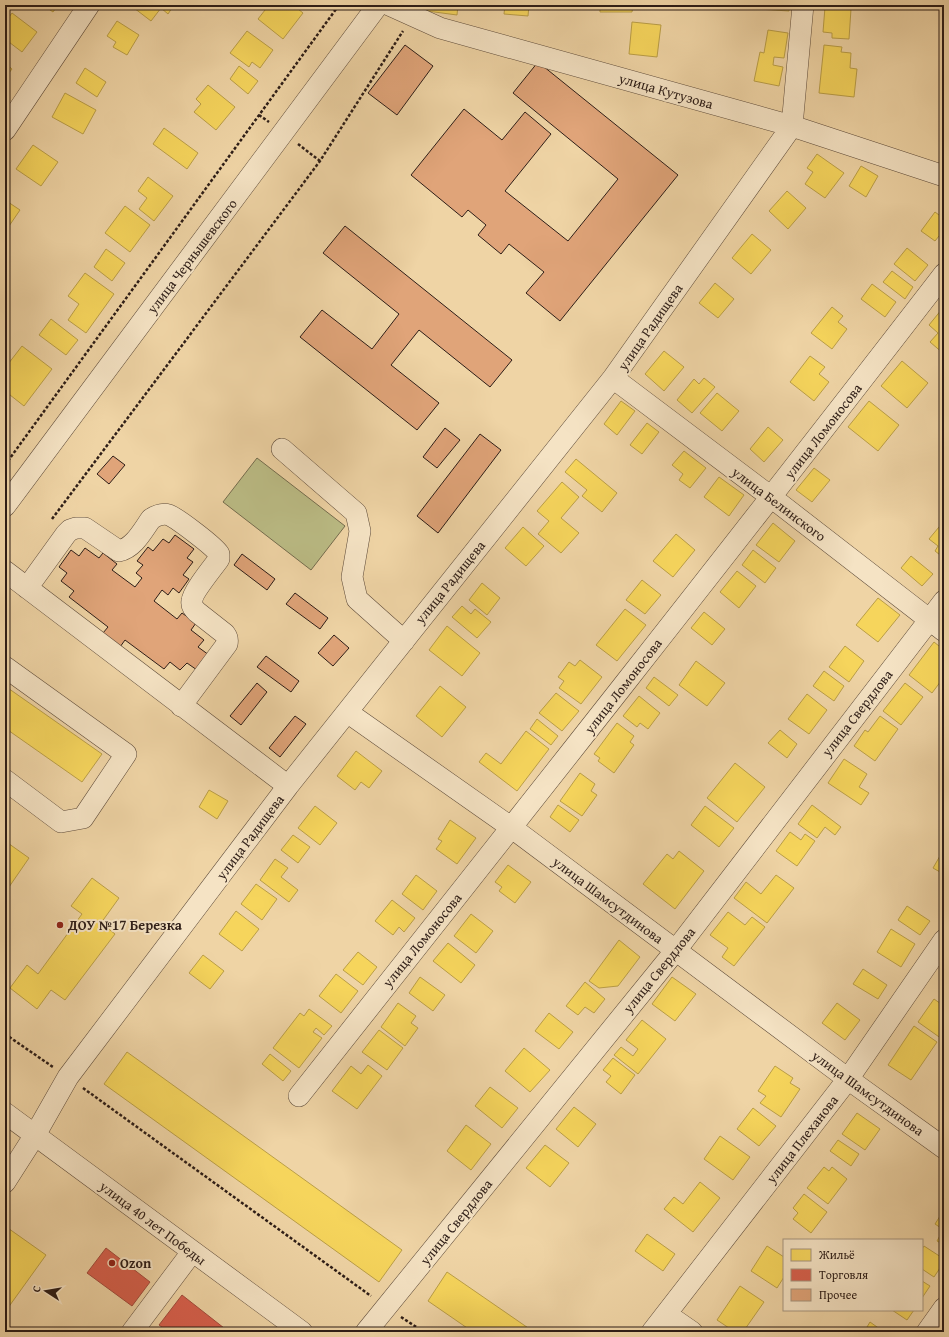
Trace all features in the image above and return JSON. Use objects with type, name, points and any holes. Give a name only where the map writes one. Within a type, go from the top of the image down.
[{"type":"street","points":[[5,130],[89,5]]},
{"type":"street","name":"улица Чернышевского","points":[[8,497],[378,5]]},
{"type":"street","name":"улица Кутузова","points":[[389,5],[440,28],[792,126],[944,176]]},
{"type":"street","points":[[792,126],[803,5]]},
{"type":"street","name":"улица Радищева","points":[[5,1182],[35,1135],[68,1077],[288,786],[613,378],[792,126]]},
{"type":"street","name":"улица Ломоносова","points":[[298,1096],[512,828],[944,274]]},
{"type":"street","name":"улица Белинского","points":[[613,378],[937,625]]},
{"type":"street","points":[[282,449],[356,513],[360,531],[352,577],[357,600],[404,641]]},
{"type":"street","points":[[27,588],[66,534],[76,528],[85,528],[119,551],[124,550],[133,543],[151,519],[155,516],[165,514],[174,518],[212,546],[219,554],[219,559],[195,592],[192,603],[193,608],[225,634],[228,639],[227,644],[181,706]]},
{"type":"street","points":[[5,571],[288,786]]},
{"type":"street","name":"улица Свердлова","points":[[366,1332],[937,625],[944,601]]},
{"type":"street","points":[[5,667],[126,754],[83,818],[61,822],[5,780]]},
{"type":"street","name":"улица Шамсутдинова","points":[[347,712],[512,828],[848,1079],[944,1148]]},
{"type":"street","name":"улица Плеханова","points":[[652,1332],[848,1079],[944,940]]},
{"type":"street","name":"улица 40 лет Победы","points":[[5,1113],[302,1332]]},
{"type":"street","points":[[132,1332],[192,1252]]},
{"type":"street","points":[[927,1332],[944,1308]]},
{"type":"street","points":[[666,1314],[692,1332]]},
{"type":"path","points":[[5,465],[339,5]]},
{"type":"path","points":[[48,524],[320,161],[413,16]]},
{"type":"path","points":[[5,1034],[68,1077],[386,1307],[424,1332]]},
{"type":"green space","points":[[257,458],[345,526],[311,570],[223,502]]},
{"type":"building: Жильё","points":[[43,5],[58,5],[53,12]]},
{"type":"building: Жильё","points":[[130,5],[174,5],[168,14],[161,8],[151,21]]},
{"type":"building: Жильё","points":[[269,5],[293,5],[303,13],[283,39],[258,19]]},
{"type":"building: Жильё","points":[[428,5],[458,5],[457,15],[427,11]]},
{"type":"building: Жильё","points":[[505,5],[529,5],[528,16],[504,14]]},
{"type":"building: Жильё","points":[[600,5],[633,5],[632,12],[600,12]]},
{"type":"building: Жильё","points":[[758,5],[789,5],[789,11],[758,9]]},
{"type":"building: Жильё","points":[[825,7],[851,9],[849,39],[832,38],[832,33],[823,32]]},
{"type":"building: Жильё","points":[[12,13],[37,32],[22,52],[5,39],[5,22]]},
{"type":"building: Жильё","points":[[117,21],[139,35],[127,55],[113,47],[116,42],[107,36]]},
{"type":"building: Жильё","points":[[632,22],[661,25],[657,57],[629,54]]},
{"type":"building: Жильё","points":[[768,30],[788,33],[784,58],[774,57],[773,65],[783,67],[779,86],[754,81],[760,52],[764,53]]},
{"type":"building: Жильё","points":[[247,31],[273,50],[260,68],[252,62],[249,67],[230,53]]},
{"type":"building: Жильё","points":[[824,45],[842,47],[841,52],[851,53],[850,68],[857,69],[854,97],[819,93]]},
{"type":"building: Жильё","points":[[5,63],[12,69],[5,78]]},
{"type":"building: Жильё","points":[[239,66],[258,81],[248,94],[230,79]]},
{"type":"building: Жильё","points":[[85,68],[106,82],[97,97],[76,83]]},
{"type":"building: Жильё","points":[[208,85],[235,107],[216,130],[194,112],[201,104],[196,99]]},
{"type":"building: Жильё","points":[[65,93],[96,110],[83,134],[52,117]]},
{"type":"building: Жильё","points":[[164,128],[198,153],[187,169],[153,144]]},
{"type":"building: Жильё","points":[[33,145],[58,162],[41,186],[16,169]]},
{"type":"building: Жильё","points":[[817,154],[844,173],[825,198],[805,184],[813,172],[807,168]]},
{"type":"building: Жильё","points":[[861,166],[878,176],[866,197],[849,186]]},
{"type":"building: Жильё","points":[[148,177],[173,196],[154,221],[139,209],[147,198],[138,191]]},
{"type":"building: Жильё","points":[[787,191],[806,208],[788,229],[769,211]]},
{"type":"building: Жильё","points":[[5,200],[20,210],[7,229],[5,228]]},
{"type":"building: Жильё","points":[[125,206],[150,225],[130,252],[105,233]]},
{"type":"building: Жильё","points":[[944,208],[944,241],[939,236],[935,241],[921,231],[935,212],[939,215]]},
{"type":"building: Жильё","points":[[752,234],[771,250],[751,274],[732,258]]},
{"type":"building: Жильё","points":[[907,248],[928,265],[915,281],[894,264]]},
{"type":"building: Жильё","points":[[106,249],[125,263],[112,281],[94,267]]},
{"type":"building: Жильё","points":[[892,271],[913,287],[905,299],[883,282]]},
{"type":"building: Жильё","points":[[85,273],[114,294],[86,333],[68,320],[79,304],[68,296]]},
{"type":"building: Жильё","points":[[715,283],[734,299],[718,318],[699,303]]},
{"type":"building: Жильё","points":[[872,284],[896,302],[885,317],[861,299]]},
{"type":"building: Жильё","points":[[832,307],[843,316],[838,322],[847,329],[832,349],[811,333]]},
{"type":"building: Жильё","points":[[942,309],[944,311],[944,354],[930,342],[938,333],[929,325]]},
{"type":"building: Жильё","points":[[51,319],[78,340],[66,355],[39,335]]},
{"type":"building: Жильё","points":[[22,346],[52,369],[24,406],[5,391],[5,368]]},
{"type":"building: Жильё","points":[[664,351],[684,367],[664,391],[645,374]]},
{"type":"building: Жильё","points":[[810,356],[825,367],[819,374],[829,382],[814,401],[790,382]]},
{"type":"building: Жильё","points":[[902,361],[928,383],[907,408],[881,386]]},
{"type":"building: Жильё","points":[[704,378],[715,387],[692,413],[677,400],[694,379],[699,384]]},
{"type":"building: Жильё","points":[[717,393],[739,411],[722,431],[700,413]]},
{"type":"building: Жильё","points":[[621,401],[635,411],[617,435],[604,424]]},
{"type":"building: Жильё","points":[[869,401],[899,425],[878,451],[848,427]]},
{"type":"building: Жильё","points":[[647,423],[659,432],[642,454],[630,445]]},
{"type":"building: Жильё","points":[[768,427],[783,440],[764,462],[750,449]]},
{"type":"building: Жильё","points":[[684,451],[706,468],[690,488],[679,480],[683,474],[672,465]]},
{"type":"building: Жильё","points":[[576,459],[617,493],[602,512],[582,496],[587,490],[565,472]]},
{"type":"building: Жильё","points":[[814,468],[830,480],[812,502],[796,490]]},
{"type":"building: Жильё","points":[[719,477],[744,495],[729,516],[704,497]]},
{"type":"building: Жильё","points":[[562,482],[579,497],[561,518],[579,533],[561,553],[538,534],[549,521],[537,511]]},
{"type":"building: Жильё","points":[[944,521],[944,558],[935,551],[938,546],[929,539]]},
{"type":"building: Жильё","points":[[773,523],[795,541],[779,562],[756,545]]},
{"type":"building: Жильё","points":[[523,527],[544,546],[526,566],[505,548]]},
{"type":"building: Жильё","points":[[676,534],[695,550],[673,577],[653,561]]},
{"type":"building: Жильё","points":[[753,550],[776,568],[765,583],[742,565]]},
{"type":"building: Жильё","points":[[911,556],[933,574],[922,586],[901,568]]},
{"type":"building: Жильё","points":[[737,571],[756,586],[739,608],[720,592]]},
{"type":"building: Жильё","points":[[642,580],[661,595],[645,614],[626,600]]},
{"type":"building: Жильё","points":[[482,583],[500,598],[487,615],[469,600]]},
{"type":"building: Жильё","points":[[878,598],[900,615],[878,642],[856,625]]},
{"type":"building: Жильё","points":[[462,606],[471,614],[475,609],[491,622],[477,638],[452,617]]},
{"type":"building: Жильё","points":[[625,609],[646,625],[617,661],[596,645]]},
{"type":"building: Жильё","points":[[704,612],[725,629],[712,645],[691,628]]},
{"type":"building: Жильё","points":[[447,626],[480,653],[462,676],[429,650]]},
{"type":"building: Жильё","points":[[934,642],[944,650],[944,677],[932,693],[909,675]]},
{"type":"building: Жильё","points":[[845,646],[864,661],[849,682],[829,667]]},
{"type":"building: Жильё","points":[[580,660],[602,677],[581,704],[559,688],[564,681],[558,677],[569,662],[575,666]]},
{"type":"building: Жильё","points":[[696,661],[725,683],[707,706],[679,685]]},
{"type":"building: Жильё","points":[[824,671],[844,686],[834,701],[813,686]]},
{"type":"building: Жильё","points":[[654,677],[678,695],[669,706],[646,688]]},
{"type":"building: Жильё","points":[[905,683],[923,697],[901,725],[883,711]]},
{"type":"building: Жильё","points":[[5,686],[102,754],[82,782],[5,728]]},
{"type":"building: Жильё","points":[[440,686],[466,707],[442,737],[416,716]]},
{"type":"building: Жильё","points":[[556,693],[579,711],[562,731],[539,713]]},
{"type":"building: Жильё","points":[[807,694],[827,710],[809,734],[788,719]]},
{"type":"building: Жильё","points":[[639,696],[660,713],[648,729],[640,723],[637,727],[623,716]]},
{"type":"building: Жильё","points":[[880,716],[898,729],[875,761],[854,746],[865,730],[868,732]]},
{"type":"building: Жильё","points":[[537,719],[558,736],[551,745],[530,729]]},
{"type":"building: Жильё","points":[[617,723],[634,736],[630,742],[634,745],[614,773],[598,761],[600,758],[594,754]]},
{"type":"building: Жильё","points":[[780,730],[797,744],[787,758],[768,743]]},
{"type":"building: Жильё","points":[[526,731],[549,749],[517,791],[479,762],[486,753],[501,764]]},
{"type":"building: Жильё","points":[[356,751],[382,771],[369,788],[361,782],[355,790],[337,776]]},
{"type":"building: Жильё","points":[[844,759],[867,774],[859,787],[869,793],[861,805],[828,783]]},
{"type":"building: Жильё","points":[[735,763],[765,787],[737,822],[707,798]]},
{"type":"building: Жильё","points":[[580,773],[595,784],[591,791],[597,795],[582,816],[560,801]]},
{"type":"building: Жильё","points":[[209,790],[228,801],[217,819],[199,807]]},
{"type":"building: Жильё","points":[[558,805],[579,820],[570,832],[550,817]]},
{"type":"building: Жильё","points":[[812,805],[841,827],[835,835],[825,827],[817,838],[798,824]]},
{"type":"building: Жильё","points":[[315,806],[337,823],[320,845],[298,828]]},
{"type":"building: Жильё","points":[[705,806],[734,828],[719,847],[691,825]]},
{"type":"building: Жильё","points":[[450,820],[476,838],[457,864],[436,849],[442,841],[438,839]]},
{"type":"building: Жильё","points":[[790,832],[801,840],[805,834],[815,841],[797,866],[776,851]]},
{"type":"building: Жильё","points":[[293,835],[310,847],[298,863],[281,850]]},
{"type":"building: Жильё","points":[[5,841],[29,858],[9,887],[5,884]]},
{"type":"building: Жильё","points":[[944,849],[944,870],[942,868],[940,872],[933,868]]},
{"type":"building: Жильё","points":[[679,851],[704,871],[675,909],[643,884],[667,854],[673,859]]},
{"type":"building: Жильё","points":[[275,859],[288,868],[281,877],[298,890],[289,902],[260,880]]},
{"type":"building: Жильё","points":[[508,865],[531,882],[515,903],[499,891],[502,887],[495,882]]},
{"type":"building: Жильё","points":[[416,875],[437,891],[423,910],[402,894]]},
{"type":"building: Жильё","points":[[776,875],[794,888],[767,923],[734,898],[746,882],[761,894]]},
{"type":"building: Жильё","points":[[92,878],[119,898],[101,923],[115,934],[65,1000],[51,990],[37,1009],[10,988],[27,965],[38,974],[82,914],[71,906]]},
{"type":"building: Жильё","points":[[256,884],[277,899],[262,920],[241,904]]},
{"type":"building: Жильё","points":[[392,900],[415,918],[404,932],[399,927],[393,935],[375,921]]},
{"type":"building: Жильё","points":[[907,906],[930,921],[920,935],[898,920]]},
{"type":"building: Жильё","points":[[236,911],[259,929],[242,951],[219,934]]},
{"type":"building: Жильё","points":[[728,912],[745,925],[752,917],[765,927],[734,966],[722,957],[728,948],[710,935]]},
{"type":"building: Жильё","points":[[471,914],[493,931],[476,953],[454,936]]},
{"type":"building: Жильё","points":[[891,929],[915,944],[901,967],[877,952]]},
{"type":"building: Жильё","points":[[619,940],[640,957],[618,986],[599,988],[589,981]]},
{"type":"building: Жильё","points":[[448,943],[475,965],[461,983],[433,961]]},
{"type":"building: Жильё","points":[[358,952],[377,967],[363,985],[343,970]]},
{"type":"building: Жильё","points":[[203,955],[224,971],[210,989],[189,973]]},
{"type":"building: Жильё","points":[[863,969],[887,985],[878,999],[853,984]]},
{"type":"building: Жильё","points":[[336,974],[358,991],[341,1013],[319,996]]},
{"type":"building: Жильё","points":[[420,977],[445,995],[433,1011],[409,993]]},
{"type":"building: Жильё","points":[[672,977],[696,994],[675,1021],[652,1004]]},
{"type":"building: Жильё","points":[[585,982],[605,999],[594,1013],[585,1007],[578,1015],[566,1006]]},
{"type":"building: Жильё","points":[[934,999],[944,1006],[944,1036],[942,1039],[918,1022]]},
{"type":"building: Жильё","points":[[398,1003],[416,1016],[411,1023],[418,1028],[405,1046],[381,1027]]},
{"type":"building: Жильё","points":[[837,1003],[860,1020],[845,1040],[822,1023]]},
{"type":"building: Жильё","points":[[309,1009],[332,1026],[324,1035],[316,1028],[313,1032],[322,1038],[299,1068],[273,1048],[300,1013],[304,1016]]},
{"type":"building: Жильё","points":[[549,1013],[573,1032],[559,1049],[535,1031]]},
{"type":"building: Жильё","points":[[642,1020],[666,1039],[638,1074],[614,1055],[621,1047],[633,1056],[638,1049],[626,1040]]},
{"type":"building: Жильё","points":[[914,1026],[937,1042],[911,1080],[888,1065]]},
{"type":"building: Жильё","points":[[379,1030],[403,1048],[387,1070],[362,1052]]},
{"type":"building: Жильё","points":[[524,1048],[550,1070],[530,1092],[505,1071]]},
{"type":"building: Жильё","points":[[127,1052],[402,1250],[379,1282],[104,1084]]},
{"type":"building: Жильё","points":[[270,1054],[291,1071],[283,1081],[262,1064]]},
{"type":"building: Жильё","points":[[613,1058],[635,1075],[621,1094],[606,1082],[611,1076],[603,1070]]},
{"type":"building: Жильё","points":[[368,1065],[382,1076],[357,1109],[332,1091],[351,1066],[361,1074]]},
{"type":"building: Жильё","points":[[775,1066],[793,1078],[790,1083],[800,1089],[781,1117],[760,1103],[766,1096],[758,1091]]},
{"type":"building: Жильё","points":[[490,1087],[518,1108],[502,1128],[475,1106]]},
{"type":"building: Жильё","points":[[574,1107],[596,1124],[578,1147],[556,1129]]},
{"type":"building: Жильё","points":[[753,1108],[776,1126],[759,1146],[737,1129]]},
{"type":"building: Жильё","points":[[857,1113],[880,1129],[865,1150],[842,1134]]},
{"type":"building: Жильё","points":[[466,1125],[491,1144],[471,1170],[447,1151]]},
{"type":"building: Жильё","points":[[720,1136],[750,1157],[733,1180],[704,1159]]},
{"type":"building: Жильё","points":[[838,1140],[859,1154],[851,1166],[830,1151]]},
{"type":"building: Жильё","points":[[545,1145],[569,1163],[550,1187],[526,1168]]},
{"type":"building: Жильё","points":[[824,1167],[829,1171],[832,1167],[847,1179],[828,1204],[807,1188]]},
{"type":"building: Жильё","points":[[700,1182],[720,1198],[693,1232],[664,1209],[674,1197],[683,1204]]},
{"type":"building: Жильё","points":[[804,1194],[827,1212],[811,1233],[793,1219],[798,1213],[793,1208]]},
{"type":"building: Жильё","points":[[942,1213],[944,1214],[944,1230],[935,1224]]},
{"type":"building: Жильё","points":[[5,1226],[46,1255],[5,1312]]},
{"type":"building: Жильё","points":[[942,1232],[944,1233],[944,1245],[937,1241]]},
{"type":"building: Жильё","points":[[647,1234],[675,1254],[663,1271],[635,1251]]},
{"type":"building: Жильё","points":[[767,1246],[783,1256],[783,1279],[777,1288],[751,1271]]},
{"type":"building: Жильё","points":[[924,1246],[944,1259],[944,1262],[934,1277],[923,1270]]},
{"type":"building: Жильё","points":[[447,1272],[534,1332],[473,1332],[428,1301]]},
{"type":"building: Жильё","points":[[923,1282],[930,1286],[923,1296]]},
{"type":"building: Жильё","points":[[740,1286],[764,1302],[743,1332],[735,1332],[717,1320]]},
{"type":"building: Жильё","points":[[894,1311],[913,1311],[907,1320]]},
{"type":"building: Жильё","points":[[870,1322],[884,1332],[864,1332]]},
{"type":"building: Торговля","points":[[106,1248],[150,1282],[132,1306],[87,1273]]},
{"type":"building: Торговля","points":[[182,1295],[224,1328],[220,1332],[169,1332],[159,1325]]},
{"type":"building: Прочее","points":[[405,45],[433,66],[397,115],[368,93]]},
{"type":"building: Прочее","points":[[538,62],[678,175],[560,321],[526,293],[544,272],[509,244],[501,254],[478,235],[486,225],[468,210],[462,217],[411,175],[464,109],[502,140],[525,112],[551,134],[505,191],[568,241],[618,179],[513,93]]},
{"type":"building: Прочее","points":[[345,226],[512,360],[490,387],[419,330],[391,365],[439,403],[417,430],[300,337],[322,310],[372,349],[399,314],[323,253]]},
{"type":"building: Прочее","points":[[445,428],[460,440],[437,468],[423,457]]},
{"type":"building: Прочее","points":[[480,434],[501,450],[438,533],[417,516]]},
{"type":"building: Прочее","points":[[113,456],[125,465],[109,484],[97,474]]},
{"type":"building: Прочее","points":[[175,535],[194,549],[187,558],[193,562],[183,575],[189,579],[179,593],[173,588],[168,595],[162,590],[154,601],[177,619],[182,613],[196,623],[191,630],[204,640],[198,647],[209,655],[197,670],[187,663],[180,670],[170,662],[164,669],[125,640],[120,647],[103,633],[108,627],[69,597],[74,591],[61,581],[67,573],[59,567],[71,550],[79,556],[85,548],[99,558],[103,553],[117,564],[112,570],[135,587],[142,578],[136,573],[143,565],[137,561],[148,547],[153,551],[163,539],[169,543]]},
{"type":"building: Прочее","points":[[242,554],[275,579],[267,590],[234,565]]},
{"type":"building: Прочее","points":[[295,593],[328,618],[320,629],[286,604]]},
{"type":"building: Прочее","points":[[334,635],[349,648],[333,666],[318,653]]},
{"type":"building: Прочее","points":[[266,656],[299,681],[291,692],[257,667]]},
{"type":"building: Прочее","points":[[257,683],[267,692],[241,725],[230,716]]},
{"type":"building: Прочее","points":[[295,716],[306,724],[280,757],[269,748]]},
{"type":"place","name":"ДОУ №17 Березка","points":[[60,925]]},
{"type":"place","name":"Ozon","points":[[112,1263]]}]
